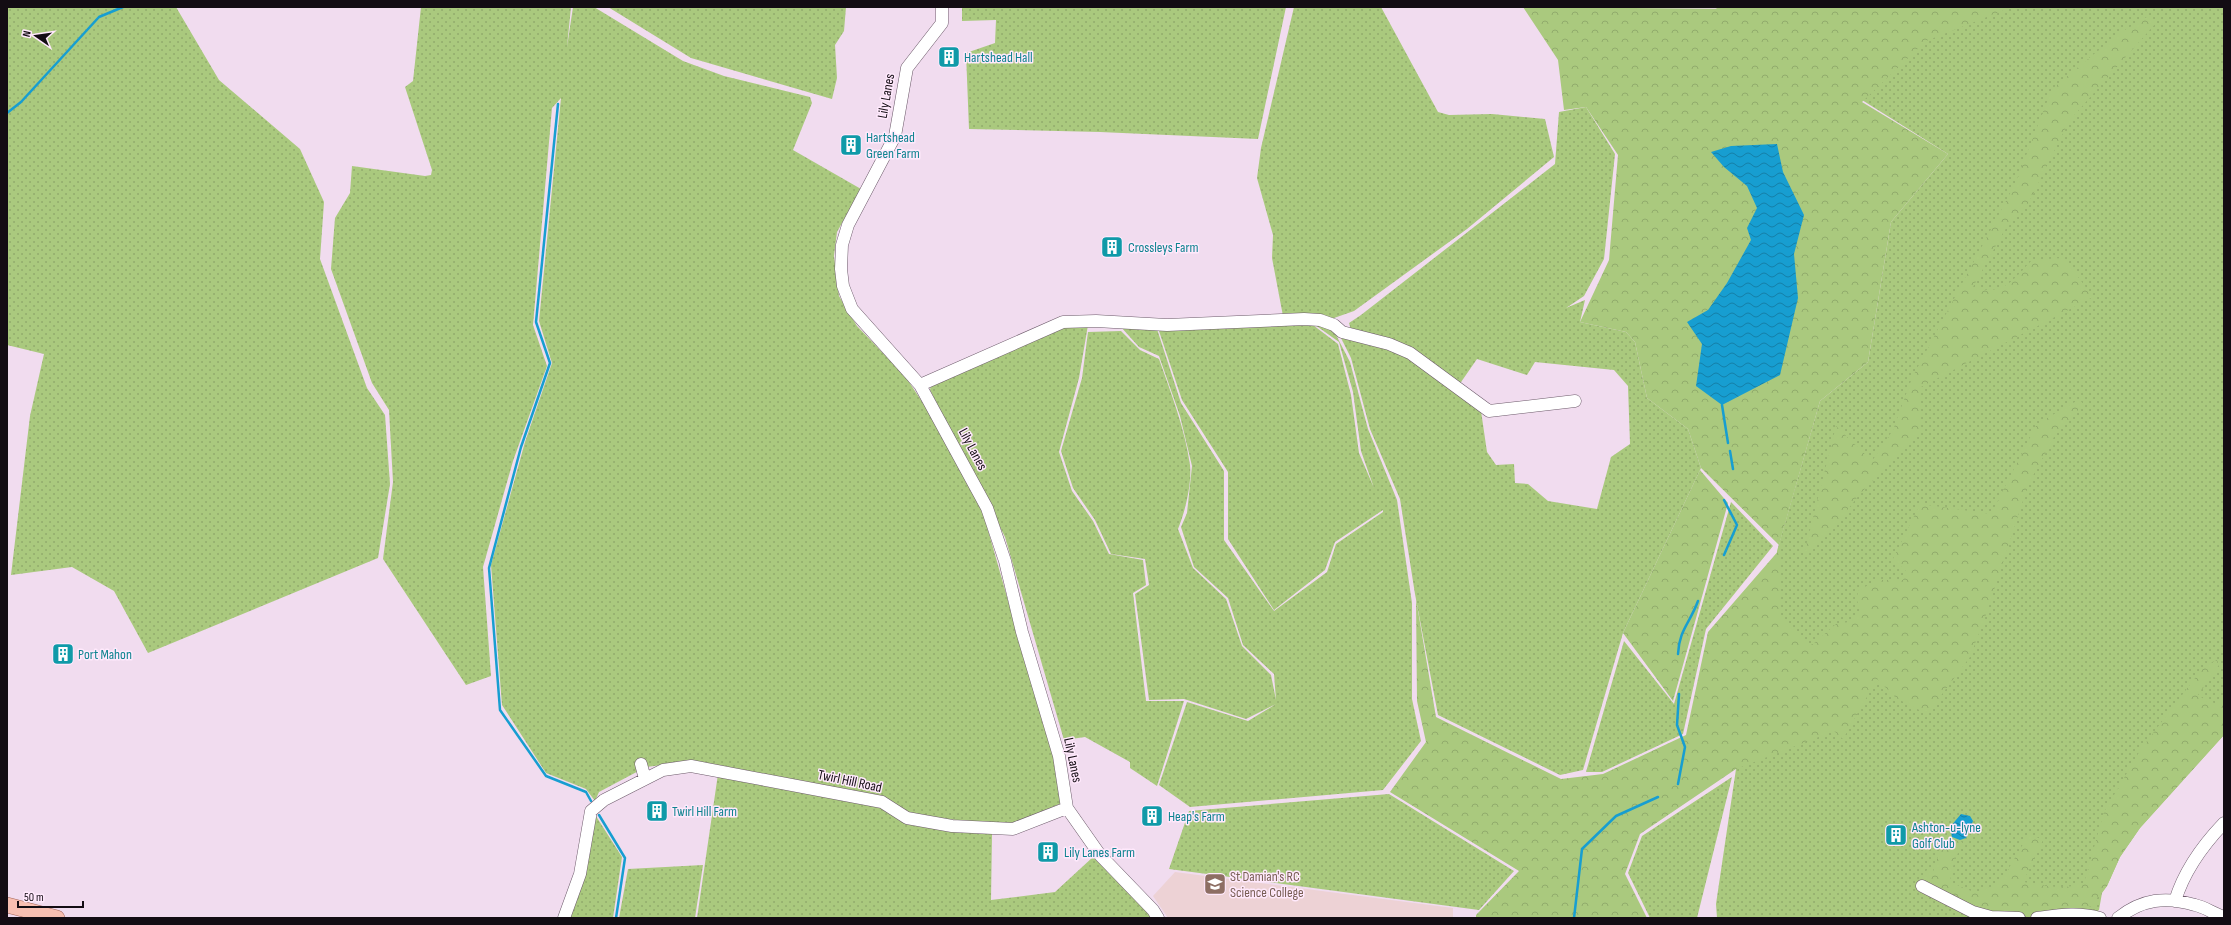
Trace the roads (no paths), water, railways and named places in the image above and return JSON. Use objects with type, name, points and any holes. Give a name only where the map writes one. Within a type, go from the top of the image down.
[{"type":"main road","points":[[7,905],[57,918]]},
{"type":"street","name":"Lily Lanes","points":[[942,7],[942,23],[907,68],[895,136],[848,225],[841,255],[843,286],[852,309],[920,385],[987,508],[1005,561],[1022,632],[1059,756],[1067,808],[1100,855],[1153,910],[1158,918]]},
{"type":"street","points":[[920,385],[1063,322],[1096,321],[1167,325],[1304,319],[1320,320],[1334,325],[1342,332],[1389,344],[1410,353],[1489,411],[1575,402]]},
{"type":"street","points":[[641,764],[645,779]]},
{"type":"street","name":"Twirl Hill Road","points":[[564,918],[580,874],[591,811],[604,800],[662,770],[691,766],[882,802],[907,818],[952,826],[1013,829],[1067,808]]},
{"type":"street","points":[[2175,901],[2181,880],[2210,838],[2224,823]]},
{"type":"street","points":[[1922,886],[1973,912],[1991,917],[2019,918]]},
{"type":"street","points":[[2118,918],[2143,902],[2154,900],[2175,901],[2196,905],[2219,917]]},
{"type":"street","points":[[2037,918],[2072,913],[2085,914],[2100,918]]},
{"type":"water","points":[[1777,144],[1783,172],[1804,215],[1794,254],[1798,298],[1780,375],[1722,405],[1696,386],[1702,344],[1687,322],[1708,310],[1727,283],[1751,240],[1747,228],[1757,208],[1747,186],[1724,167],[1711,152],[1731,146]]},
{"type":"water","points":[[1961,814],[1970,816],[1973,821],[1966,838],[1960,840],[1952,837],[1950,827]]},
{"type":"waterway","points":[[7,113],[21,102],[99,17],[123,7]]},
{"type":"waterway","points":[[558,104],[536,322],[550,363],[521,447],[489,568],[500,710],[546,776],[586,792],[591,801]]},
{"type":"waterway","points":[[1722,405],[1728,443]]},
{"type":"waterway","points":[[1730,451],[1733,469]]},
{"type":"waterway","points":[[1724,500],[1737,525],[1724,555]]},
{"type":"waterway","points":[[1678,654],[1680,639],[1698,601]]},
{"type":"waterway","points":[[1678,784],[1685,747],[1677,725],[1679,694]]},
{"type":"waterway","points":[[1574,918],[1582,849],[1616,816],[1658,797]]},
{"type":"waterway","points":[[599,815],[625,858],[616,918]]},
{"type":"place","name":"Hartshead Hall","points":[[949,57]]},
{"type":"place","name":"Hartshead Green Farm","points":[[851,145]]},
{"type":"place","name":"Crossleys Farm","points":[[1112,247]]},
{"type":"place","name":"Port Mahon","points":[[63,654]]},
{"type":"place","name":"Twirl Hill Farm","points":[[657,811]]},
{"type":"place","name":"Heap's Farm","points":[[1152,816]]},
{"type":"place","name":"Ashton-u-lyne Golf Club","points":[[1896,835]]},
{"type":"place","name":"Lily Lanes Farm","points":[[1048,852]]},
{"type":"place","name":"St Damian's RC Science College","points":[[1215,884]]}]
